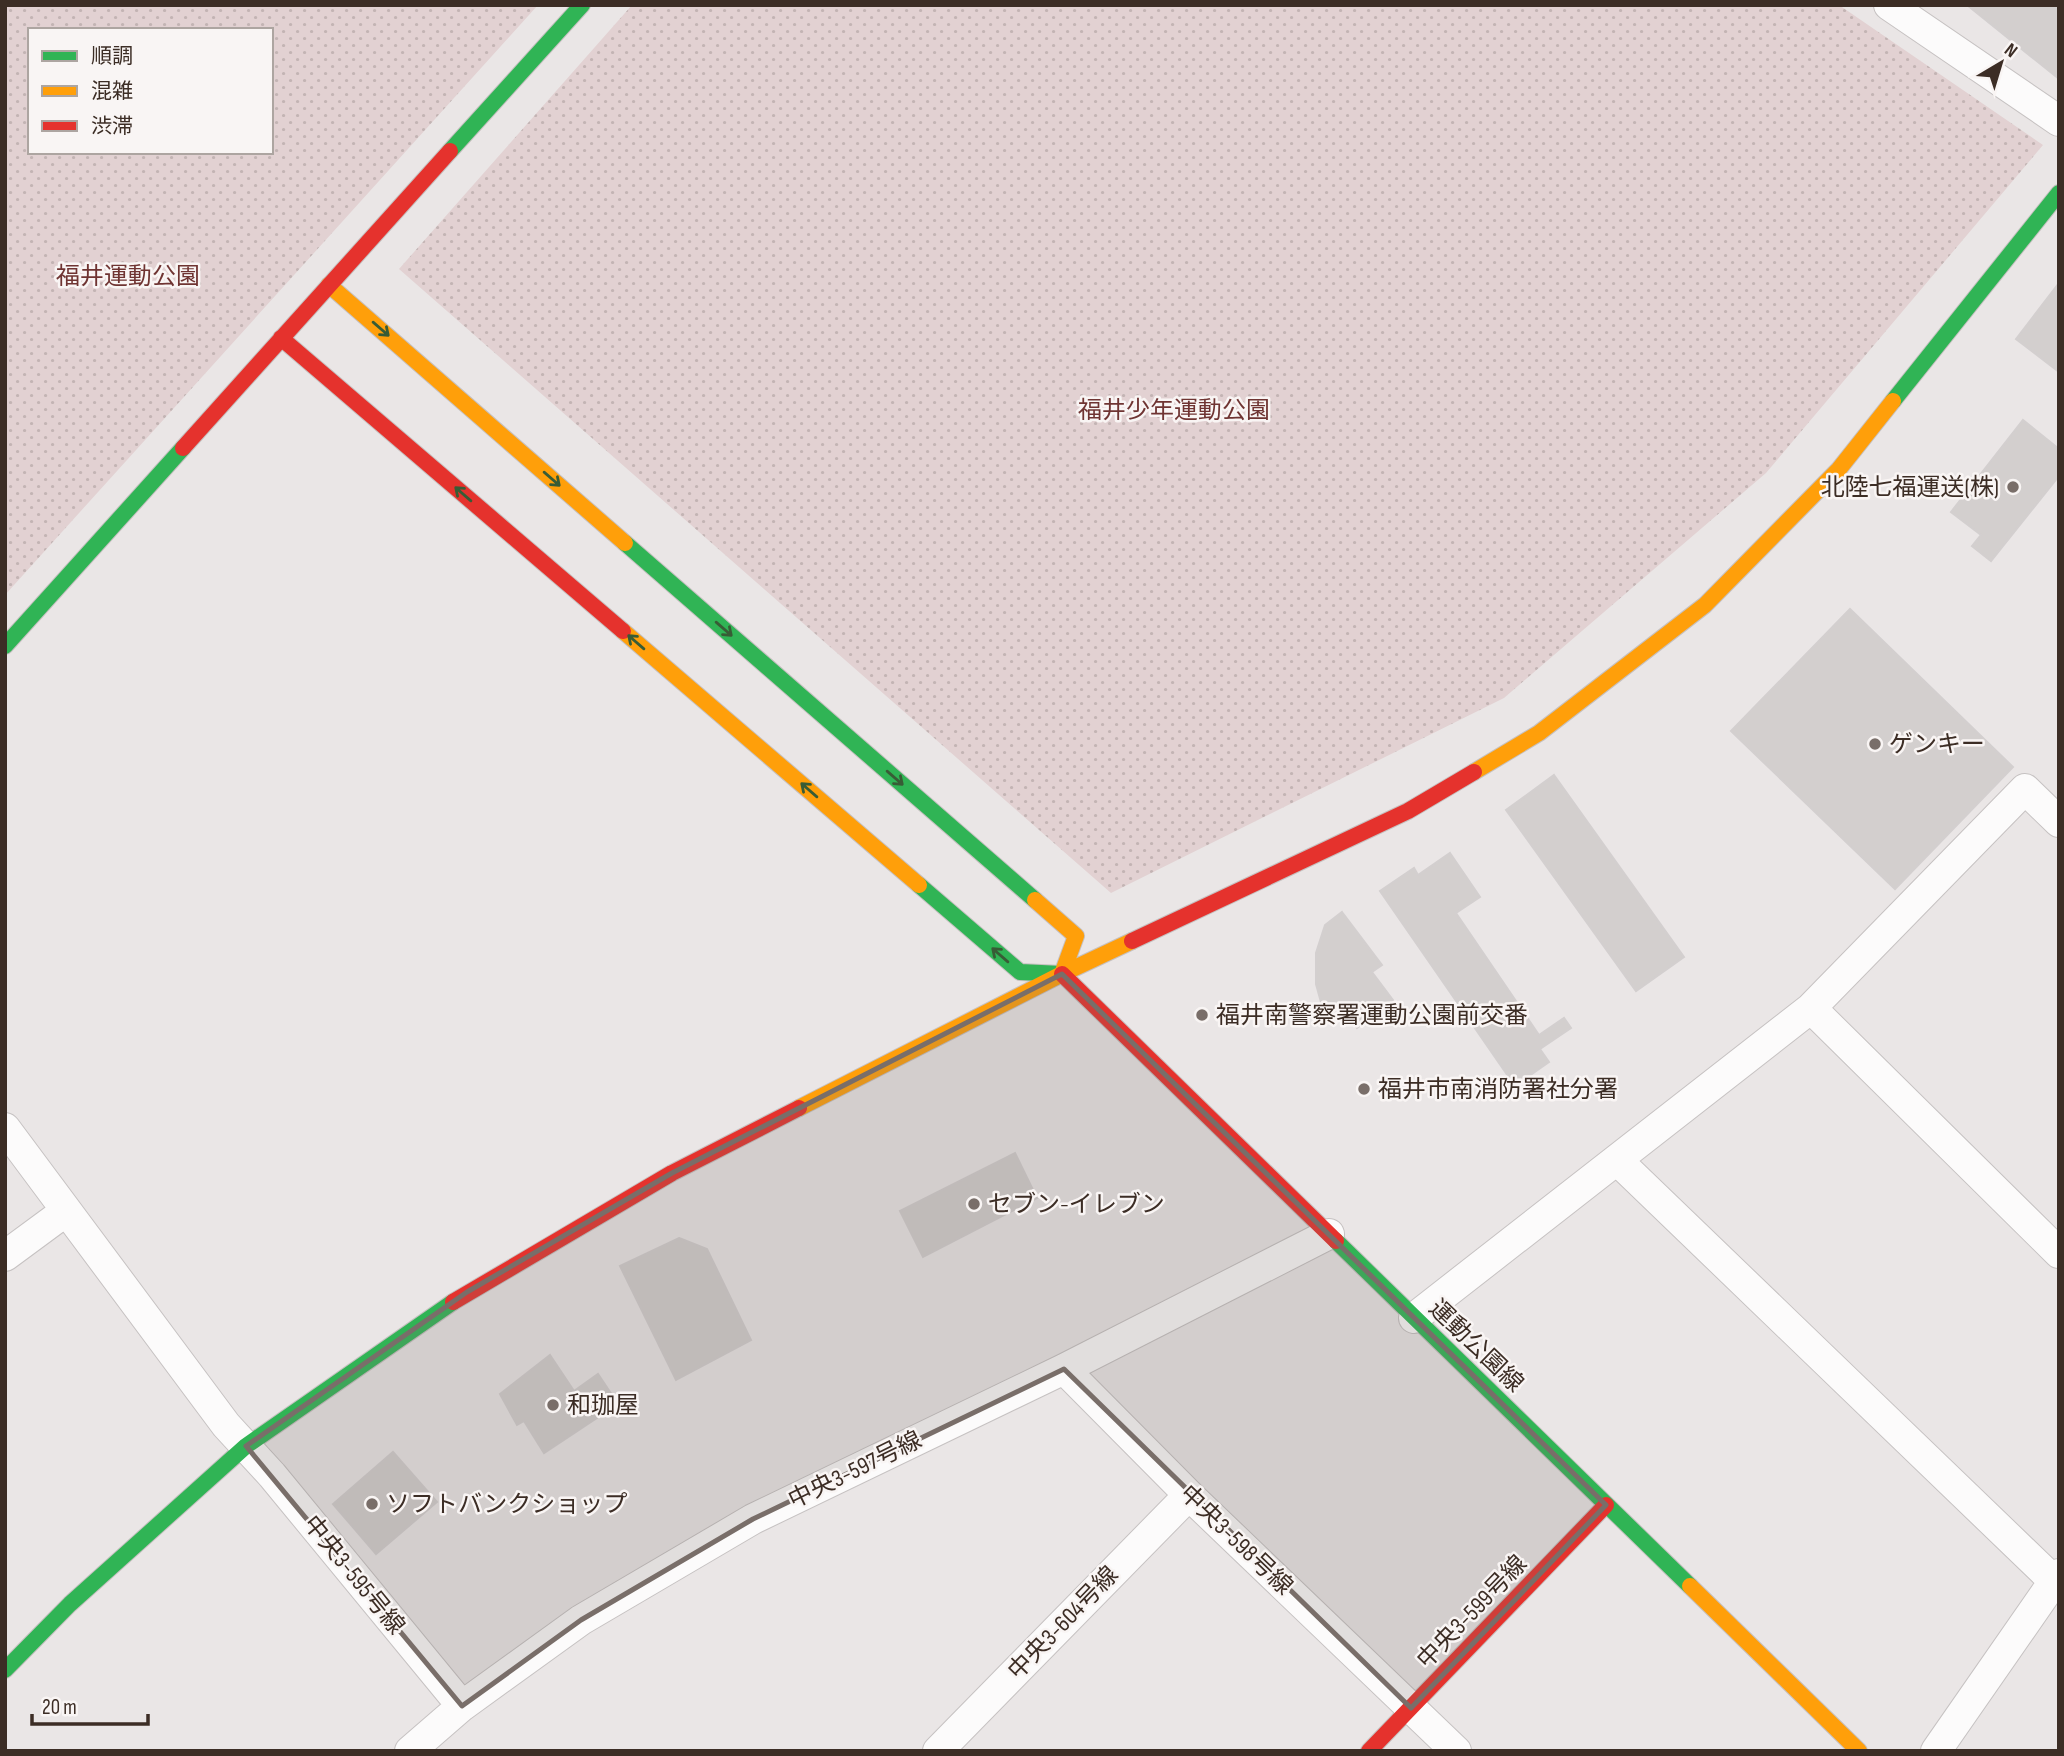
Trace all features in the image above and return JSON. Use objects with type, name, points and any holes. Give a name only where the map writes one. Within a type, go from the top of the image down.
[{"type":"street","points":[[5,646],[582,5]]},
{"type":"street","points":[[1894,7],[2059,121]]},
{"type":"street","points":[[5,1670],[70,1604],[246,1446],[467,1292],[672,1173],[1062,974],[1420,804],[1539,733],[1706,605],[1839,469],[2059,193]]},
{"type":"street","points":[[329,285],[1076,936],[1062,974]]},
{"type":"street","points":[[281,338],[1020,972],[1062,974]]},
{"type":"street","points":[[1414,1318],[1811,1008],[2025,789],[2059,822]]},
{"type":"street","name":"運動公園線","points":[[1062,974],[1859,1751]]},
{"type":"street","points":[[1811,1008],[2059,1254]]},
{"type":"street","name":"中央3-595号線","points":[[5,1128],[226,1425],[462,1706]]},
{"type":"street","points":[[1618,1161],[2057,1578],[1936,1751]]},
{"type":"street","points":[[5,1256],[66,1211]]},
{"type":"street","name":"中央3-597号線","points":[[410,1751],[462,1706],[581,1620],[753,1519],[1063,1369],[1329,1234]]},
{"type":"street","name":"中央3-598号線","points":[[1063,1369],[1456,1751]]},
{"type":"street","name":"中央3-604号線","points":[[938,1751],[1189,1494]]},
{"type":"street","name":"中央3-599号線","points":[[1370,1751],[1606,1505]]},
{"type":"highlighted area","points":[[1062,974],[1606,1505],[1411,1708],[1064,1369],[753,1519],[581,1620],[462,1706],[246,1446],[467,1292],[672,1173]]},
{"type":"green space","name":"福井運動公園","points":[[5,5],[538,5],[5,595]]},
{"type":"green space","name":"福井少年運動公園","points":[[632,5],[1839,5],[2043,145],[1766,473],[1504,698],[1111,893],[399,269]]},
{"type":"building","points":[[1967,5],[2059,5],[2059,79]]},
{"type":"building","points":[[2059,283],[2059,372],[2016,339]]},
{"type":"building","points":[[2023,420],[2059,449],[2059,476],[1991,561],[1972,546],[1981,535],[1951,512]]},
{"type":"building","points":[[1850,609],[2013,767],[1895,889],[1731,731]]},
{"type":"building","points":[[1554,775],[1684,957],[1636,991],[1506,810]]},
{"type":"building","points":[[1450,853],[1480,897],[1456,913],[1539,1035],[1564,1018],[1571,1028],[1540,1049],[1549,1062],[1515,1086],[1380,891],[1414,868],[1418,875]]},
{"type":"building","points":[[1342,912],[1382,965],[1372,972],[1393,1000],[1357,1028],[1338,1002],[1324,1013],[1316,984],[1316,953],[1325,925]]},
{"type":"building","points":[[1015,1153],[1037,1198],[923,1257],[900,1211]]},
{"type":"building","points":[[679,1238],[707,1249],[751,1340],[676,1380],[620,1266]]},
{"type":"building","points":[[550,1355],[574,1391],[598,1374],[618,1404],[544,1453],[524,1421],[517,1425],[500,1394]]},
{"type":"building","points":[[393,1452],[437,1502],[376,1554],[333,1504]]},
{"type":"traffic: fast","points":[[450,151],[582,5]]},
{"type":"traffic: fast","points":[[1893,401],[2059,193]]},
{"type":"traffic: fast","points":[[5,646],[183,448]]},
{"type":"traffic: fast","points":[[625,543],[1035,900]]},
{"type":"traffic: fast","points":[[919,885],[1020,972],[1062,974]]},
{"type":"traffic: fast","points":[[1336,1241],[1690,1586]]},
{"type":"traffic: fast","points":[[5,1670],[70,1604],[246,1446],[453,1302]]},
{"type":"traffic: slow","points":[[329,285],[625,543]]},
{"type":"traffic: slow","points":[[1474,772],[1539,733],[1705,605],[1839,469],[1893,401]]},
{"type":"traffic: slow","points":[[623,631],[919,885]]},
{"type":"traffic: slow","points":[[1035,900],[1076,936],[1062,974]]},
{"type":"traffic: slow","points":[[799,1108],[1132,941]]},
{"type":"traffic: slow","points":[[1690,1586],[1859,1751]]},
{"type":"traffic: jam","points":[[183,448],[450,151]]},
{"type":"traffic: jam","points":[[281,338],[623,631]]},
{"type":"traffic: jam","points":[[1132,941],[1408,811],[1474,772]]},
{"type":"traffic: jam","points":[[1062,974],[1336,1241]]},
{"type":"traffic: jam","points":[[453,1302],[672,1173],[799,1108]]},
{"type":"traffic: jam","points":[[1369,1751],[1606,1505]]},
{"type":"place","name":"北陸七福運送(株)","points":[[2013,487]]},
{"type":"place","name":"ゲンキー","points":[[1875,744]]},
{"type":"place","name":"福井南警察署運動公園前交番","points":[[1202,1015]]},
{"type":"place","name":"福井市南消防署社分署","points":[[1364,1089]]},
{"type":"place","name":"セブン-イレブン","points":[[974,1204]]},
{"type":"place","name":"和珈屋","points":[[553,1405]]},
{"type":"place","name":"ソフトバンクショップ","points":[[372,1504]]}]
